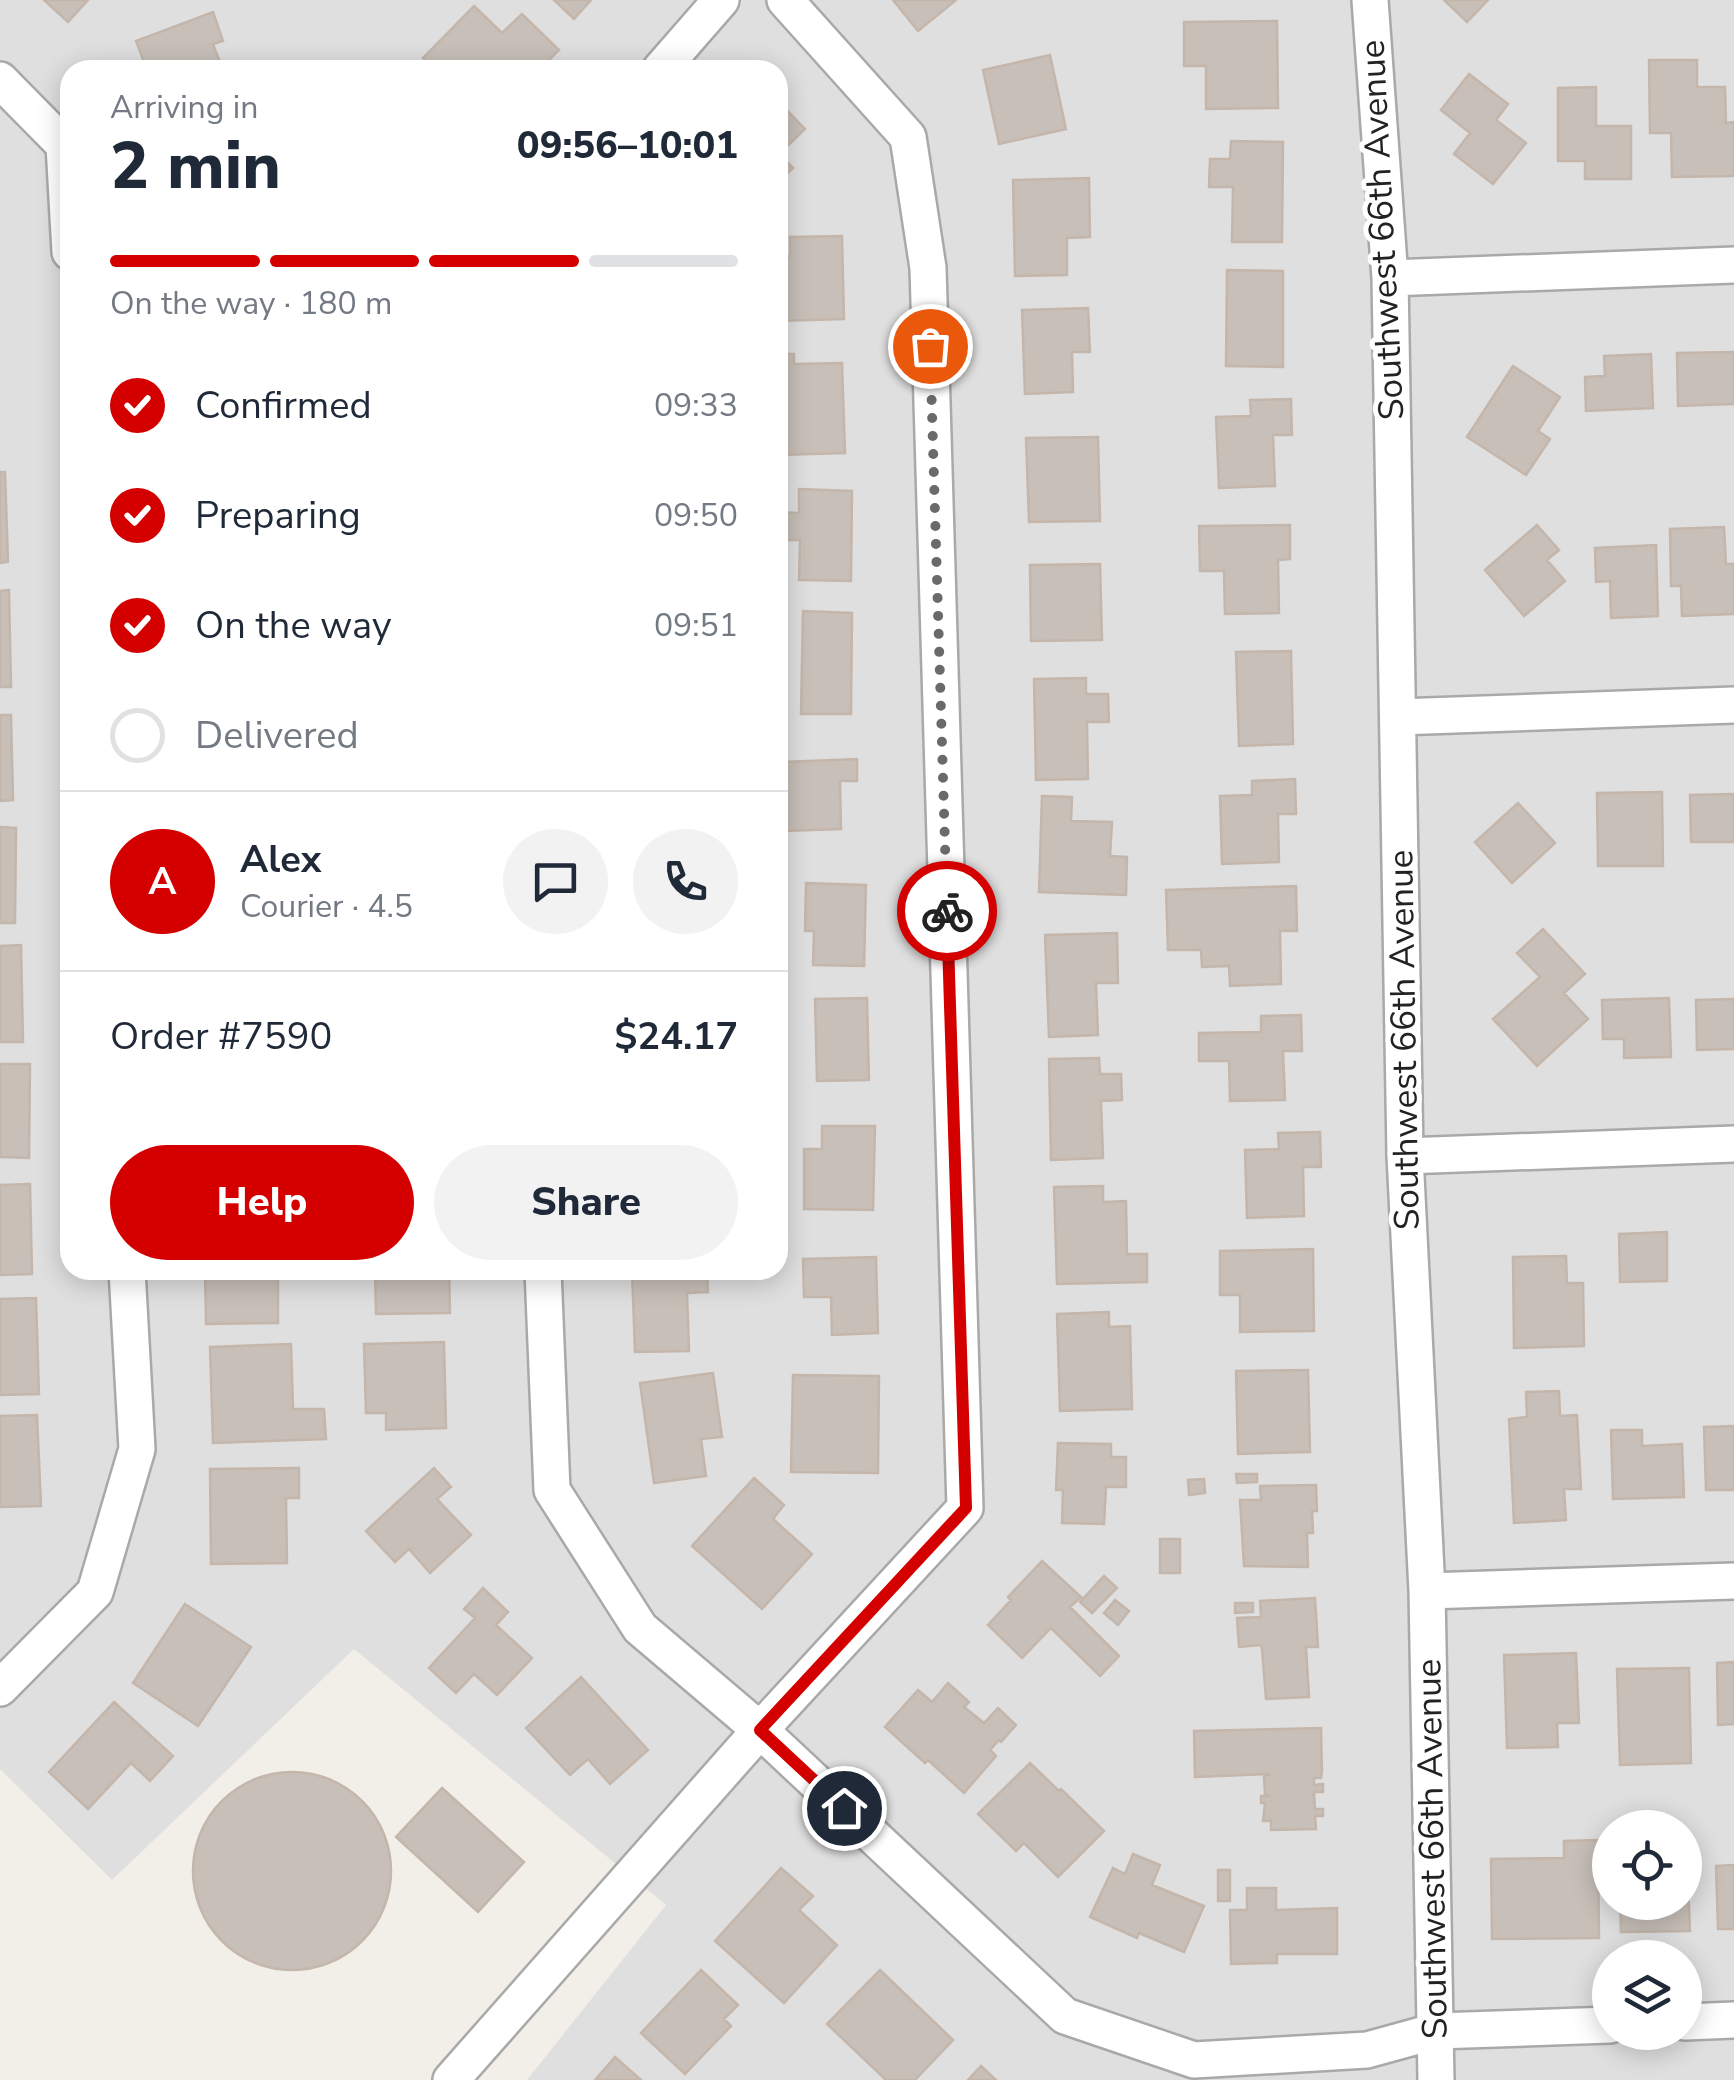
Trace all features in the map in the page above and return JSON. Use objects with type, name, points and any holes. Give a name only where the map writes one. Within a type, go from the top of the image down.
[{"type":"street","points":[[669,60],[721,0]]},
{"type":"street","points":[[451,2080],[760,1730],[966,1508],[928,268],[908,138],[785,0]]},
{"type":"street","name":"Southwest 66th Avenue","points":[[1370,0],[1390,278],[1405,1156],[1427,1591],[1436,2080]]},
{"type":"street","points":[[0,80],[60,142]]},
{"type":"street","points":[[1390,278],[1734,266]]},
{"type":"street","points":[[1398,717],[1734,704]]},
{"type":"street","points":[[1405,1156],[1734,1144]]},
{"type":"street","points":[[0,1688],[95,1592],[137,1449],[128,1280]]},
{"type":"street","points":[[543,1280],[552,1490],[640,1628],[760,1730],[1065,2016],[1194,2060],[1367,2050],[1436,2031],[1592,2025]]},
{"type":"street","points":[[1427,1591],[1734,1580]]},
{"type":"street","points":[[1702,2021],[1734,2020]]},
{"type":"shaded area","points":[[0,0],[1734,0],[1734,2080],[527,2080],[666,1905],[354,1649],[112,1880],[0,1769]]},
{"type":"building","points":[[44,0],[88,0],[68,22]]},
{"type":"building","points":[[554,0],[591,0],[574,19]]},
{"type":"building","points":[[893,0],[956,0],[918,31]]},
{"type":"building","points":[[1444,0],[1488,0],[1467,22]]},
{"type":"building","points":[[474,6],[502,33],[522,14],[559,50],[549,60],[423,58]]},
{"type":"building","points":[[213,12],[223,41],[213,44],[219,60],[143,60],[136,41]]},
{"type":"building","points":[[1277,21],[1278,108],[1206,109],[1206,66],[1184,66],[1184,22]]},
{"type":"building","points":[[1050,55],[1066,129],[999,144],[983,70]]},
{"type":"building","points":[[1649,60],[1697,60],[1697,87],[1725,87],[1726,123],[1734,122],[1734,176],[1672,177],[1671,133],[1650,133]]},
{"type":"building","points":[[1469,74],[1508,104],[1496,120],[1526,143],[1493,184],[1454,154],[1470,133],[1441,110]]},
{"type":"building","points":[[1596,87],[1596,126],[1631,126],[1631,179],[1585,179],[1585,161],[1558,161],[1558,88]]},
{"type":"building","points":[[788,111],[805,129],[788,145]]},
{"type":"building","points":[[1231,141],[1283,142],[1282,242],[1232,242],[1233,187],[1209,187],[1210,159],[1230,159]]},
{"type":"building","points":[[1089,178],[1090,237],[1067,238],[1067,275],[1015,276],[1013,180]]},
{"type":"building","points":[[842,236],[844,319],[788,321],[790,237]]},
{"type":"building","points":[[1227,270],[1283,271],[1283,367],[1226,366]]},
{"type":"building","points":[[1088,308],[1090,352],[1072,352],[1073,392],[1025,394],[1022,310]]},
{"type":"building","points":[[1734,352],[1734,404],[1678,406],[1677,353]]},
{"type":"building","points":[[788,354],[794,354],[794,364],[842,363],[845,453],[788,455]]},
{"type":"building","points":[[1651,354],[1653,408],[1586,411],[1585,377],[1605,376],[1604,356]]},
{"type":"building","points":[[1513,366],[1560,397],[1538,431],[1550,439],[1526,475],[1467,437]]},
{"type":"building","points":[[1291,399],[1292,435],[1273,435],[1275,486],[1219,488],[1216,417],[1251,416],[1250,400]]},
{"type":"building","points":[[1098,437],[1100,521],[1029,522],[1026,438]]},
{"type":"building","points":[[0,472],[5,472],[8,562],[0,563]]},
{"type":"building","points":[[799,489],[852,491],[851,581],[799,580],[800,540],[788,540],[788,512],[799,513]]},
{"type":"building","points":[[1290,525],[1290,559],[1278,560],[1279,613],[1225,614],[1224,571],[1200,571],[1199,526]]},
{"type":"building","points":[[1537,525],[1559,550],[1547,560],[1565,581],[1524,616],[1485,570]]},
{"type":"building","points":[[1724,527],[1726,564],[1734,564],[1734,614],[1682,616],[1681,586],[1671,586],[1670,529]]},
{"type":"building","points":[[1656,545],[1658,616],[1611,618],[1610,581],[1596,582],[1595,548]]},
{"type":"building","points":[[1100,564],[1102,640],[1031,641],[1030,565]]},
{"type":"building","points":[[9,590],[11,687],[0,687],[0,591]]},
{"type":"building","points":[[803,611],[852,613],[851,714],[801,714]]},
{"type":"building","points":[[1291,651],[1293,744],[1239,746],[1236,652]]},
{"type":"building","points":[[1086,678],[1086,694],[1108,694],[1109,722],[1087,722],[1088,779],[1036,780],[1034,679]]},
{"type":"building","points":[[0,715],[11,715],[13,800],[0,801]]},
{"type":"building","points":[[857,759],[857,781],[840,781],[841,829],[788,831],[788,762]]},
{"type":"building","points":[[1295,779],[1296,814],[1278,814],[1279,862],[1222,864],[1220,796],[1252,795],[1252,781]]},
{"type":"building","points":[[1662,792],[1663,866],[1598,866],[1597,793]]},
{"type":"building","points":[[1734,794],[1734,842],[1691,842],[1690,795]]},
{"type":"building","points":[[1042,796],[1072,797],[1071,821],[1112,822],[1110,856],[1127,857],[1126,895],[1039,892]]},
{"type":"building","points":[[1518,803],[1555,843],[1512,883],[1475,842]]},
{"type":"building","points":[[0,827],[16,828],[15,923],[0,923]]},
{"type":"building","points":[[806,883],[866,885],[864,966],[813,965],[814,931],[805,931]]},
{"type":"building","points":[[1296,886],[1297,931],[1280,931],[1281,984],[1230,986],[1229,966],[1202,967],[1201,950],[1168,950],[1166,890]]},
{"type":"building","points":[[1543,929],[1585,974],[1564,993],[1588,1019],[1537,1066],[1493,1019],[1540,977],[1517,953]]},
{"type":"building","points":[[1117,933],[1118,983],[1096,983],[1098,1035],[1049,1037],[1045,935]]},
{"type":"building","points":[[21,945],[23,1042],[0,1042],[0,946]]},
{"type":"building","points":[[867,998],[869,1080],[817,1081],[815,999]]},
{"type":"building","points":[[1669,998],[1671,1057],[1624,1058],[1624,1039],[1603,1039],[1602,1000]]},
{"type":"building","points":[[1734,999],[1734,1049],[1697,1050],[1696,1000]]},
{"type":"building","points":[[1301,1015],[1302,1051],[1283,1051],[1285,1100],[1230,1101],[1229,1061],[1199,1061],[1199,1033],[1261,1032],[1261,1016]]},
{"type":"building","points":[[1099,1058],[1100,1074],[1121,1074],[1122,1100],[1101,1101],[1103,1158],[1051,1160],[1049,1059]]},
{"type":"building","points":[[0,1064],[30,1064],[29,1158],[0,1157]]},
{"type":"building","points":[[822,1126],[875,1126],[873,1210],[804,1209],[804,1149],[822,1149]]},
{"type":"building","points":[[1320,1132],[1321,1167],[1303,1167],[1304,1216],[1247,1218],[1245,1150],[1279,1149],[1278,1133]]},
{"type":"building","points":[[30,1184],[32,1274],[0,1275],[0,1185]]},
{"type":"building","points":[[1103,1186],[1103,1202],[1126,1201],[1127,1254],[1147,1254],[1147,1282],[1057,1284],[1054,1187]]},
{"type":"building","points":[[1667,1232],[1667,1281],[1620,1282],[1619,1234]]},
{"type":"building","points":[[1313,1249],[1314,1331],[1240,1332],[1240,1295],[1220,1295],[1220,1251]]},
{"type":"building","points":[[1566,1256],[1567,1283],[1583,1283],[1584,1346],[1514,1348],[1513,1257]]},
{"type":"building","points":[[876,1257],[878,1333],[832,1335],[831,1297],[804,1297],[803,1259]]},
{"type":"building","points":[[205,1280],[278,1280],[278,1323],[206,1324]]},
{"type":"building","points":[[375,1280],[449,1280],[450,1313],[376,1314]]},
{"type":"building","points":[[632,1280],[707,1280],[708,1292],[687,1293],[689,1351],[635,1352]]},
{"type":"building","points":[[36,1298],[39,1394],[0,1395],[0,1299]]},
{"type":"building","points":[[1109,1312],[1109,1327],[1130,1326],[1132,1409],[1060,1411],[1057,1314]]},
{"type":"building","points":[[444,1342],[446,1428],[386,1430],[386,1413],[366,1413],[364,1344]]},
{"type":"building","points":[[291,1344],[293,1409],[324,1409],[326,1439],[213,1443],[210,1347]]},
{"type":"building","points":[[1308,1370],[1310,1452],[1238,1454],[1236,1371]]},
{"type":"building","points":[[713,1373],[722,1437],[701,1439],[706,1476],[654,1483],[640,1383]]},
{"type":"building","points":[[793,1375],[879,1376],[878,1473],[791,1472]]},
{"type":"building","points":[[1559,1391],[1560,1416],[1577,1415],[1581,1489],[1564,1489],[1566,1520],[1514,1523],[1509,1419],[1527,1417],[1526,1392]]},
{"type":"building","points":[[37,1415],[41,1506],[0,1507],[0,1416]]},
{"type":"building","points":[[1734,1426],[1734,1490],[1706,1490],[1704,1427]]},
{"type":"building","points":[[1611,1430],[1642,1430],[1642,1446],[1682,1444],[1684,1497],[1613,1499]]},
{"type":"building","points":[[1058,1443],[1111,1444],[1111,1457],[1126,1457],[1126,1487],[1106,1487],[1104,1524],[1062,1523],[1063,1490],[1056,1490]]},
{"type":"building","points":[[299,1468],[299,1498],[286,1498],[287,1563],[211,1564],[210,1469]]},
{"type":"building","points":[[434,1468],[451,1487],[437,1499],[471,1535],[430,1573],[409,1549],[395,1562],[366,1531]]},
{"type":"building","points":[[1236,1474],[1257,1474],[1257,1482],[1237,1483]]},
{"type":"building","points":[[754,1478],[784,1505],[773,1519],[812,1554],[762,1609],[692,1546]]},
{"type":"building","points":[[1204,1479],[1205,1493],[1189,1495],[1188,1480]]},
{"type":"building","points":[[1316,1485],[1313,1533],[1307,1533],[1308,1567],[1244,1566],[1240,1500],[1261,1500],[1260,1486]]},
{"type":"building","points":[[1160,1539],[1180,1539],[1180,1573],[1160,1573]]},
{"type":"building","points":[[1042,1561],[1081,1597],[1070,1607],[1119,1656],[1100,1676],[1051,1628],[1022,1658],[988,1625]]},
{"type":"building","points":[[1104,1576],[1117,1588],[1092,1613],[1080,1602]]},
{"type":"building","points":[[483,1588],[508,1612],[496,1625],[532,1658],[497,1695],[474,1674],[456,1693],[429,1668],[475,1618],[464,1609]]},
{"type":"building","points":[[1315,1598],[1318,1647],[1306,1647],[1309,1697],[1266,1699],[1261,1645],[1239,1647],[1237,1618],[1261,1617],[1260,1601]]},
{"type":"building","points":[[1115,1600],[1129,1611],[1118,1625],[1104,1613]]},
{"type":"building","points":[[1235,1603],[1253,1603],[1253,1612],[1235,1613]]},
{"type":"building","points":[[185,1604],[251,1647],[198,1726],[133,1683]]},
{"type":"building","points":[[1576,1653],[1579,1723],[1557,1723],[1558,1747],[1507,1748],[1504,1655]]},
{"type":"building","points":[[1734,1662],[1734,1724],[1718,1725],[1717,1663]]},
{"type":"building","points":[[1689,1668],[1691,1763],[1620,1765],[1617,1669]]},
{"type":"building","points":[[581,1677],[648,1750],[610,1784],[588,1759],[570,1775],[526,1728]]},
{"type":"building","points":[[948,1683],[969,1702],[964,1707],[984,1723],[998,1708],[1016,1725],[990,1750],[996,1756],[964,1793],[885,1727],[918,1690],[932,1702]]},
{"type":"building","points":[[114,1702],[173,1756],[150,1781],[131,1763],[88,1809],[49,1772]]},
{"type":"building","points":[[1321,1728],[1322,1772],[1321,1778],[1314,1778],[1314,1785],[1323,1784],[1323,1792],[1314,1792],[1315,1809],[1323,1809],[1323,1816],[1315,1816],[1316,1829],[1271,1830],[1271,1821],[1263,1821],[1265,1803],[1261,1803],[1261,1796],[1270,1796],[1265,1794],[1264,1777],[1270,1774],[1195,1777],[1194,1731]]},
{"type":"building","points":[[1030,1763],[1104,1831],[1058,1877],[1024,1843],[1016,1851],[978,1814]]},
{"type":"building","points":[[292,1772],[330,1780],[362,1801],[383,1833],[391,1871],[383,1909],[362,1941],[330,1962],[292,1970],[254,1962],[222,1941],[201,1909],[193,1871],[201,1833],[222,1801],[254,1780]]},
{"type":"building","points":[[442,1788],[524,1862],[478,1912],[396,1837]]},
{"type":"building","points":[[1592,1840],[1592,1920],[1599,1920],[1599,1938],[1492,1939],[1491,1859],[1564,1858],[1564,1841]]},
{"type":"building","points":[[1133,1854],[1160,1865],[1152,1885],[1204,1906],[1184,1952],[1139,1933],[1137,1938],[1090,1917],[1113,1868],[1125,1874]]},
{"type":"building","points":[[1734,1865],[1734,1929],[1718,1929],[1716,1866]]},
{"type":"building","points":[[781,1868],[813,1896],[799,1910],[837,1945],[784,2003],[715,1941]]},
{"type":"building","points":[[1218,1870],[1230,1870],[1230,1901],[1218,1901]]},
{"type":"building","points":[[1247,1888],[1276,1888],[1276,1910],[1337,1908],[1337,1954],[1277,1954],[1277,1963],[1231,1964],[1230,1910],[1247,1910]]},
{"type":"building","points":[[1621,1920],[1690,1920],[1690,1931],[1621,1932]]},
{"type":"building","points":[[701,1970],[738,2005],[724,2019],[731,2026],[685,2074],[641,2033]]},
{"type":"building","points":[[880,1970],[953,2040],[915,2080],[886,2080],[827,2024]]},
{"type":"building","points":[[615,2057],[641,2080],[595,2080]]},
{"type":"building","points":[[981,2066],[996,2080],[968,2080]]},
{"type":"way so far","points":[[930,346],[947,911]]},
{"type":"route","points":[[844,1808],[760,1730],[966,1508],[947,911]]}]
